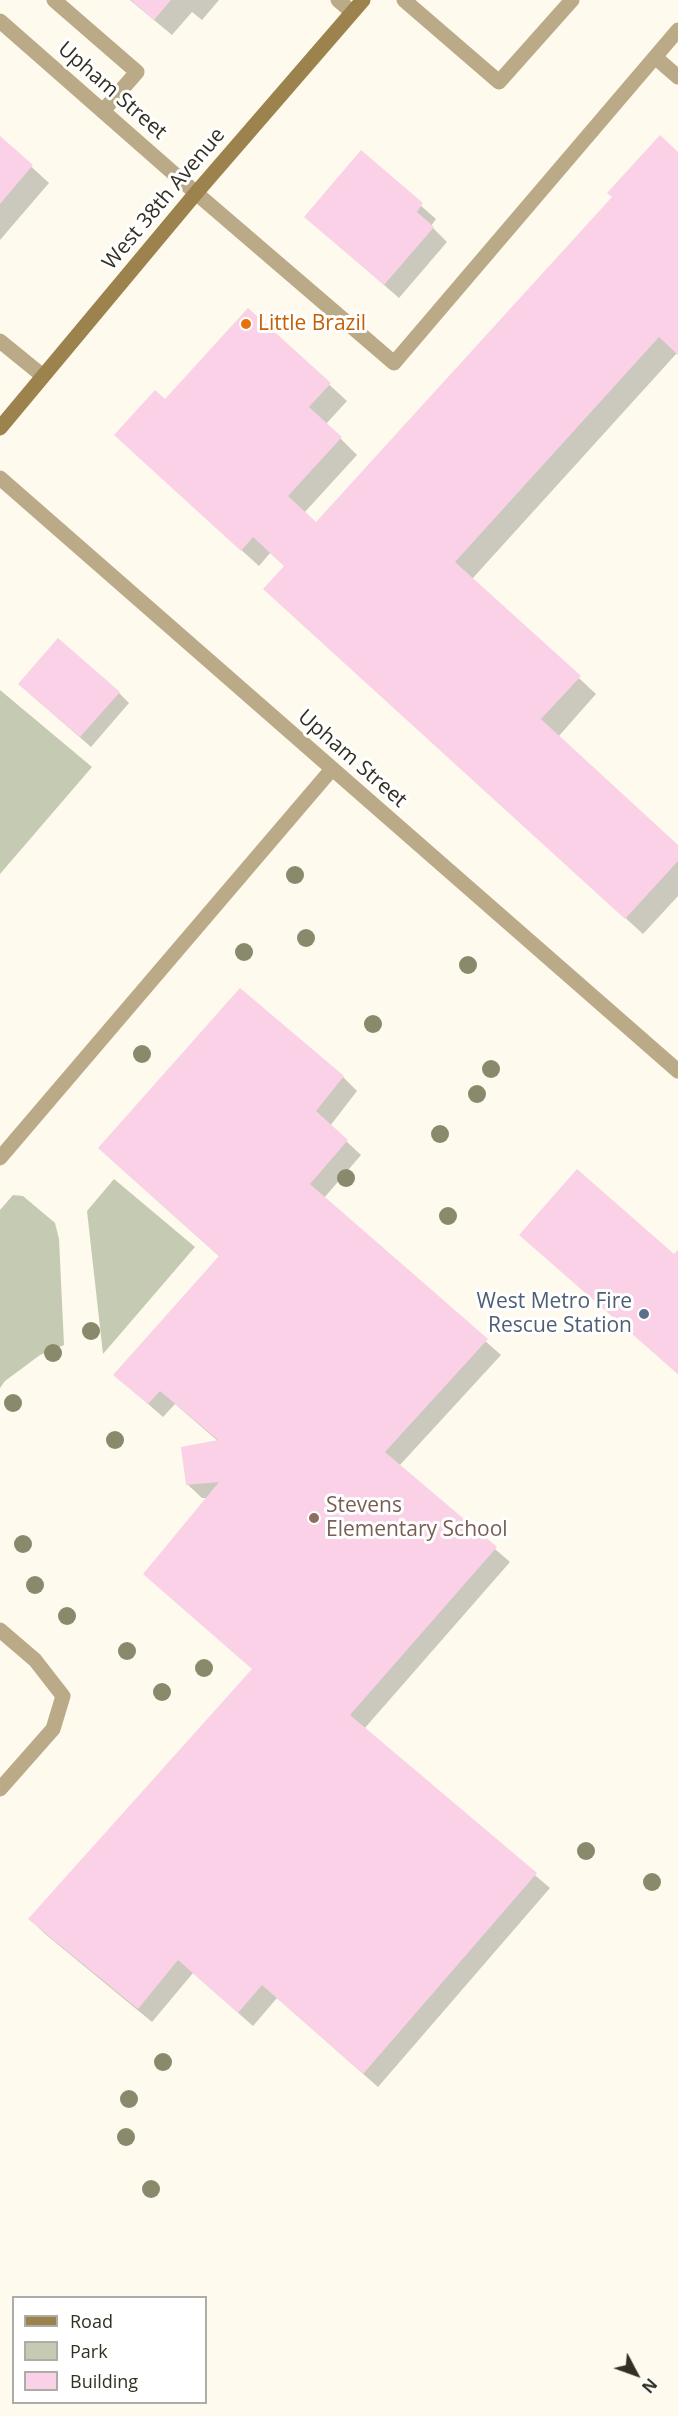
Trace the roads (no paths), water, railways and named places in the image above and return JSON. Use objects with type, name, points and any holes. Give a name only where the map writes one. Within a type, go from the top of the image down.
[{"type":"main road","name":"West 38th Avenue","points":[[0,428],[196,193],[363,0]]},
{"type":"street","points":[[54,0],[137,72],[102,111]]},
{"type":"street","points":[[338,0],[352,12]]},
{"type":"street","points":[[404,0],[499,82],[572,0]]},
{"type":"street","name":"Upham Street","points":[[0,21],[394,363],[655,57]]},
{"type":"street","points":[[678,30],[655,57],[678,76]]},
{"type":"street","points":[[0,340],[43,376]]},
{"type":"street","name":"Upham Street","points":[[0,478],[678,1071]]},
{"type":"street","points":[[0,1158],[332,769]]},
{"type":"street","points":[[0,1630],[35,1660],[63,1696],[53,1729],[0,1789]]},
{"type":"place","name":"Little Brazil","points":[[246,324]]},
{"type":"place","name":"West Metro Fire Rescue Station","points":[[644,1314]]},
{"type":"place","name":"Stevens Elementary School","points":[[314,1518]]}]
